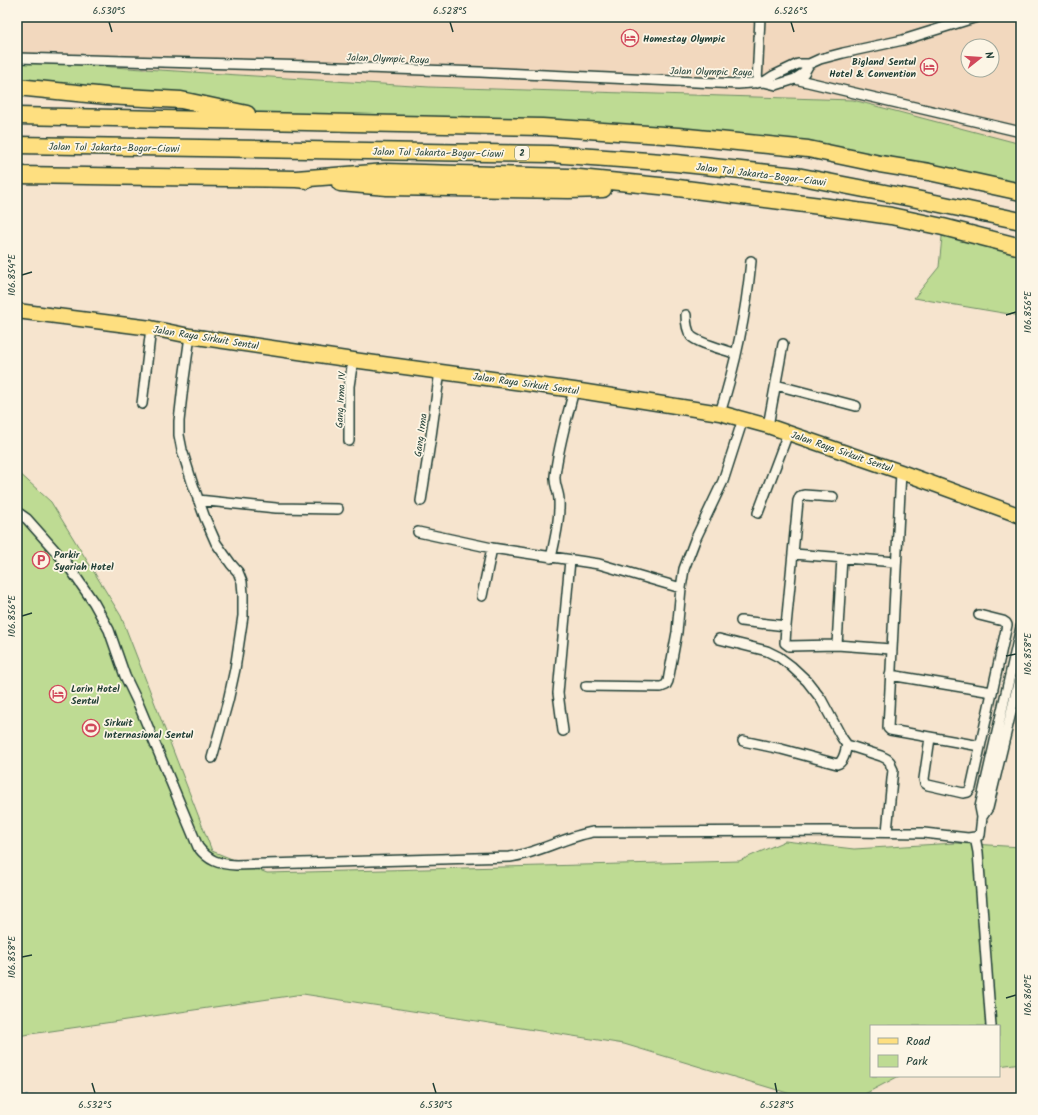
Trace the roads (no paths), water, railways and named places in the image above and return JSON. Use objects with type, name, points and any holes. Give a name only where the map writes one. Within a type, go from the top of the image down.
[{"type":"highway","points":[[17,87],[107,96],[181,100],[287,122]]},
{"type":"highway","points":[[17,116],[542,127],[678,136],[808,149],[880,164],[929,172],[1021,192]]},
{"type":"highway","name":"Jalan Tol Jakarta–Bogor–Ciawi","points":[[17,145],[550,154],[668,162],[797,176],[1021,221]]},
{"type":"highway","points":[[17,175],[296,179],[387,187],[569,190],[670,186],[891,216],[943,226],[1021,247]]},
{"type":"main road","name":"Jalan Raya Sirkuit Sentul","points":[[17,310],[151,328],[190,336],[574,390],[720,413],[768,426],[901,472],[1021,516]]},
{"type":"street","points":[[760,17],[761,83]]},
{"type":"street","name":"Jalan Olympic Raya","points":[[761,83],[798,64],[809,64],[820,59],[843,53],[903,40],[977,17]]},
{"type":"street","name":"Jalan Olympic Raya","points":[[17,58],[325,66],[738,84],[761,83],[776,85],[795,79],[804,73],[809,64]]},
{"type":"street","points":[[795,79],[1021,132]]},
{"type":"street","points":[[720,413],[727,392],[744,317],[751,261]]},
{"type":"street","points":[[686,315],[686,324],[692,337],[698,341],[736,354]]},
{"type":"street","points":[[142,404],[151,328]]},
{"type":"street","points":[[190,336],[179,421],[182,450],[198,500],[216,543],[238,572],[242,582],[243,594],[243,616],[235,669],[228,701],[212,758]]},
{"type":"street","points":[[768,426],[783,344]]},
{"type":"street","name":"Gang Irma IV","points":[[349,441],[350,386],[353,360]]},
{"type":"street","name":"Gang Irma","points":[[420,501],[440,371]]},
{"type":"street","points":[[776,385],[856,406]]},
{"type":"street","points":[[551,558],[560,501],[555,483],[557,460],[574,390]]},
{"type":"street","points":[[586,686],[661,687],[666,685],[677,632],[684,570],[695,540],[723,482],[743,418]]},
{"type":"street","points":[[758,513],[788,433]]},
{"type":"street","points":[[901,472],[888,728],[890,730],[930,738],[980,746]]},
{"type":"street","points":[[833,497],[804,495],[800,496],[798,501],[786,626],[786,643],[789,646],[837,645],[891,649]]},
{"type":"street","points":[[198,500],[276,508],[338,509]]},
{"type":"street","points":[[17,512],[27,518],[67,564],[94,603],[109,630],[124,676],[138,703],[198,847],[212,860],[223,865],[510,857],[534,852],[572,836],[593,832],[829,830],[852,832],[924,833],[968,838],[975,837],[980,835],[982,816],[980,807],[1021,627]]},
{"type":"street","points":[[418,532],[492,548],[599,564],[681,588]]},
{"type":"street","points":[[482,596],[492,548]]},
{"type":"street","points":[[794,554],[896,562]]},
{"type":"street","points":[[837,645],[842,558]]},
{"type":"street","points":[[563,731],[558,693],[570,560]]},
{"type":"street","points":[[930,738],[924,779],[925,783],[962,793],[968,792],[971,788],[1007,625],[1004,621],[979,615]]},
{"type":"street","points":[[741,621],[786,626]]},
{"type":"street","points":[[719,639],[767,651],[792,666],[807,681],[821,699],[847,745],[881,756],[890,762],[893,770],[887,832]]},
{"type":"street","points":[[982,816],[988,808],[1021,671]]},
{"type":"street","points":[[890,675],[992,692]]},
{"type":"street","points":[[743,741],[781,749],[837,764],[842,761],[847,745]]},
{"type":"street","points":[[975,837],[978,852],[991,1025]]},
{"type":"water","points":[[17,1095],[79,1098],[17,1098]]},
{"type":"place","name":"Homestay Olympic","points":[[630,38]]},
{"type":"place","name":"Bigland Sentul Hotel & Convention","points":[[929,67]]},
{"type":"place","name":"Parkir Syariah Hotel","points":[[41,560]]},
{"type":"place","name":"Lorin Hotel Sentul","points":[[58,694]]},
{"type":"place","name":"Sirkuit Internasional Sentul","points":[[91,728]]}]
